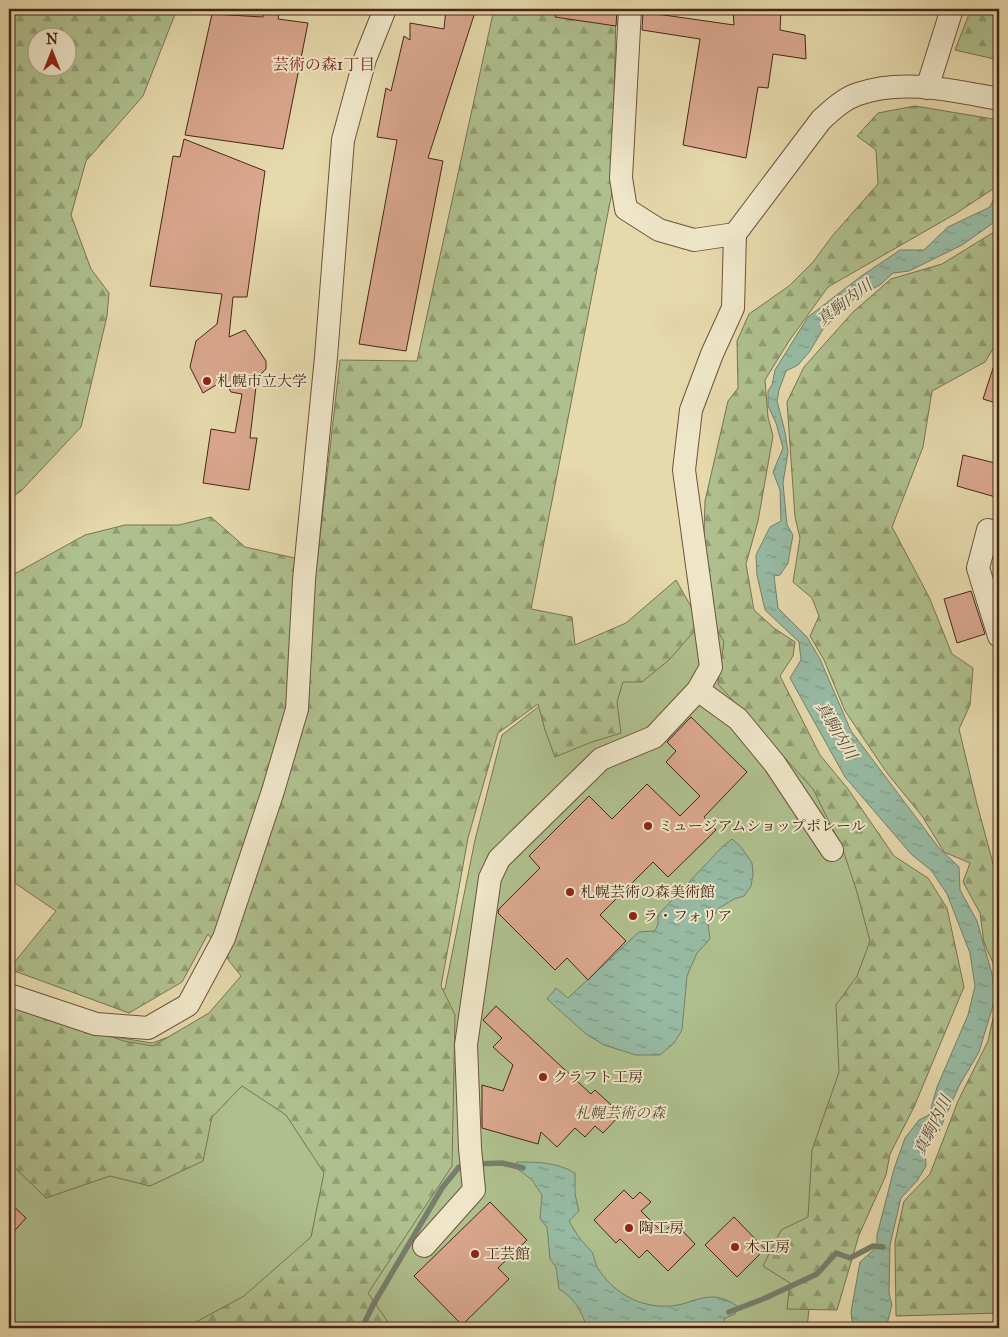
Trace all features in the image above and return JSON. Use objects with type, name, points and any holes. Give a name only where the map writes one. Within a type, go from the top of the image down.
[{"type":"street","points":[[9,995],[96,1024],[148,1028],[188,1006],[224,938],[273,791],[296,709],[304,580],[326,357],[343,140],[365,58],[385,9]]},
{"type":"street","points":[[630,9],[621,178],[626,209],[659,230],[694,240],[734,234]]},
{"type":"street","points":[[927,88],[952,9]]},
{"type":"street","points":[[424,1246],[474,1190],[470,1148],[466,1045],[490,878],[499,859],[601,759],[654,736],[698,690],[711,667],[684,470],[690,410],[733,308],[734,234],[821,120],[836,106],[857,94],[881,88],[927,88],[999,99]]},
{"type":"street","points":[[999,533],[988,530],[978,568],[999,636]]},
{"type":"street","points":[[698,690],[738,719],[775,764],[832,850]]},
{"type":"green space","points":[[9,9],[177,9],[143,96],[86,161],[71,215],[91,269],[109,293],[107,316],[81,427],[21,491],[9,499]]},
{"type":"green space","points":[[494,9],[616,9],[612,192],[531,609],[572,617],[575,645],[626,623],[676,580],[697,617],[697,628],[669,660],[642,682],[623,682],[617,702],[621,733],[589,743],[555,757],[538,704],[498,733],[468,838],[441,986],[455,1015],[452,1166],[368,1293],[392,1328],[185,1328],[244,1296],[311,1237],[324,1173],[286,1115],[242,1086],[212,1117],[203,1161],[150,1186],[110,1176],[46,1198],[9,1162],[9,1004],[124,1041],[153,1046],[209,1013],[241,976],[208,934],[182,982],[129,1013],[9,969],[56,911],[9,879],[9,577],[85,535],[125,525],[179,525],[211,517],[245,547],[317,563],[340,360],[417,361]]},
{"type":"green space","points":[[971,9],[999,9],[999,60],[955,50]]},
{"type":"green space","points":[[915,106],[999,120],[999,185],[955,214],[828,287],[789,341],[765,380],[768,417],[773,436],[758,521],[746,564],[754,610],[774,628],[795,642],[793,656],[780,676],[820,755],[848,789],[894,856],[928,878],[947,908],[964,987],[914,1107],[890,1154],[886,1175],[859,1235],[837,1310],[787,1309],[790,1283],[763,1266],[781,1230],[808,1217],[812,1150],[839,1072],[836,1005],[857,976],[870,941],[843,850],[813,789],[718,684],[724,642],[712,621],[703,567],[705,501],[728,401],[738,388],[737,341],[749,314],[789,286],[813,262],[833,235],[878,184],[876,150],[857,136],[878,113]]},
{"type":"green space","points":[[999,227],[999,339],[985,362],[932,391],[923,447],[892,527],[929,597],[952,654],[973,668],[970,705],[959,729],[999,886],[999,976],[984,943],[980,913],[963,882],[970,863],[944,852],[922,816],[887,773],[845,711],[824,660],[810,636],[819,616],[812,598],[793,582],[800,538],[795,517],[787,402],[804,367],[853,312],[891,279],[942,264]]},
{"type":"green space","name":"札幌芸術の森","points":[[724,609],[787,729],[880,835],[891,946],[822,1189],[807,1328],[9,1328],[9,1009],[109,1036],[152,1043],[215,1020],[445,989],[475,840],[502,735],[543,703]]},
{"type":"green space","points":[[999,991],[999,1313],[896,1316],[895,1242],[904,1201],[930,1174],[958,1101],[988,1041]]},
{"type":"water","name":"真駒内川","points":[[999,195],[999,216],[996,221],[962,245],[909,271],[893,273],[880,285],[856,297],[823,329],[810,351],[798,365],[786,371],[777,401],[788,452],[783,483],[787,525],[793,535],[788,563],[780,575],[774,576],[778,608],[807,637],[820,659],[851,731],[939,848],[959,867],[960,890],[977,921],[992,974],[995,999],[979,1052],[959,1086],[939,1131],[925,1147],[926,1166],[917,1181],[901,1198],[890,1245],[889,1293],[892,1305],[886,1328],[853,1328],[851,1312],[860,1262],[877,1247],[877,1235],[894,1169],[905,1138],[919,1120],[929,1115],[937,1087],[968,1015],[975,986],[970,953],[947,894],[931,870],[912,855],[845,777],[790,678],[801,660],[799,642],[765,610],[757,575],[756,555],[770,527],[781,521],[780,490],[773,472],[783,448],[776,423],[768,406],[768,391],[772,385],[775,370],[808,317],[860,277],[900,250],[924,250],[948,227],[990,207],[994,198]]},
{"type":"water","points":[[732,839],[741,847],[752,863],[751,886],[744,896],[734,899],[719,908],[708,924],[710,939],[697,953],[687,976],[682,1030],[674,1043],[660,1055],[636,1055],[604,1045],[586,1034],[547,999],[556,988],[568,998],[639,932],[655,931],[658,924],[658,915],[723,846]]},
{"type":"water","points":[[517,1162],[554,1165],[575,1173],[575,1194],[579,1211],[569,1221],[580,1239],[592,1252],[599,1270],[616,1289],[626,1296],[649,1305],[661,1306],[674,1306],[706,1297],[718,1297],[737,1306],[735,1314],[725,1318],[722,1328],[587,1328],[577,1306],[569,1296],[559,1289],[556,1267],[550,1259],[547,1227],[540,1219],[542,1195],[532,1180],[515,1167]]},
{"type":"building","points":[[264,9],[280,9],[278,19],[308,23],[283,149],[185,135],[212,14],[263,17]]},
{"type":"building","points":[[446,9],[476,9],[428,158],[443,161],[406,351],[359,344],[397,140],[377,137],[386,88],[391,91],[404,36],[410,40],[410,23],[444,29]]},
{"type":"building","points":[[556,9],[617,9],[616,26],[555,17]]},
{"type":"building","points":[[733,9],[781,9],[780,30],[805,35],[806,59],[773,54],[768,88],[758,87],[746,158],[683,145],[700,39],[642,30],[643,12],[734,25]]},
{"type":"building","points":[[184,139],[265,171],[247,297],[233,297],[229,337],[245,330],[266,361],[266,369],[257,378],[250,438],[257,438],[249,490],[203,483],[211,429],[235,433],[242,394],[231,392],[224,380],[203,393],[190,367],[196,341],[217,324],[222,294],[150,286],[173,156],[180,157]]},
{"type":"building","points":[[996,359],[999,360],[999,404],[983,399]]},
{"type":"building","points":[[963,455],[999,464],[999,498],[957,486]]},
{"type":"building","points":[[971,591],[985,634],[957,643],[944,599]]},
{"type":"building","name":"札幌芸術の森美術館","points":[[691,717],[747,772],[704,817],[716,830],[668,877],[653,862],[600,915],[626,941],[588,980],[567,958],[555,970],[498,913],[499,909],[540,868],[529,856],[589,796],[612,819],[647,784],[680,816],[700,796],[666,762],[676,751],[667,742]]},
{"type":"building","name":"クラフト工房","points":[[496,1006],[591,1094],[595,1090],[621,1114],[603,1133],[595,1126],[585,1137],[575,1128],[557,1147],[541,1132],[538,1144],[482,1128],[482,1085],[503,1091],[513,1065],[493,1047],[502,1038],[483,1020]]},
{"type":"building","name":"陶工房","points":[[624,1190],[633,1199],[640,1192],[651,1202],[641,1211],[663,1233],[674,1222],[695,1244],[668,1271],[647,1250],[639,1258],[620,1239],[616,1243],[594,1220]]},
{"type":"building","points":[[9,1202],[26,1218],[9,1237]]},
{"type":"building","name":"工芸館","points":[[490,1202],[527,1240],[498,1268],[509,1279],[462,1325],[414,1276]]},
{"type":"building","name":"木工房","points":[[734,1217],[765,1249],[737,1277],[705,1245]]},
{"type":"waterway","points":[[475,1164],[502,1163],[523,1168]]},
{"type":"waterway","points":[[362,1328],[373,1305],[442,1188],[459,1167],[466,1166]]},
{"type":"waterway","points":[[729,1312],[763,1299],[817,1274],[836,1253],[850,1258],[873,1246],[883,1247]]},
{"type":"place","name":"札幌市立大学","points":[[207,381]]},
{"type":"place","name":"ミュージアムショップポレール","points":[[648,826]]},
{"type":"place","name":"札幌芸術の森美術館","points":[[570,892]]},
{"type":"place","name":"ラ・フォリア","points":[[633,916]]},
{"type":"place","name":"クラフト工房","points":[[543,1077]]},
{"type":"place","name":"陶工房","points":[[629,1228]]},
{"type":"place","name":"木工房","points":[[735,1247]]},
{"type":"place","name":"工芸館","points":[[475,1254]]},
{"type":"district","name":"芸術の森1丁目","points":[[324,64]]}]
